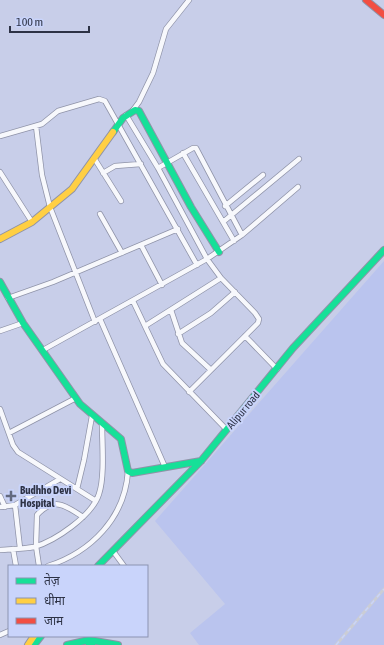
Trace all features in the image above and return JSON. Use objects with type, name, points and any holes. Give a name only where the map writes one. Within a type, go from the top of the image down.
[{"type":"street","points":[[0,239],[32,222],[72,189],[118,125],[140,102],[153,73],[166,29],[189,0]]},
{"type":"street","points":[[366,0],[384,15]]},
{"type":"street","points":[[0,136],[46,122],[58,111],[102,99],[105,101],[197,265]]},
{"type":"street","points":[[133,110],[139,111],[191,207],[219,252]]},
{"type":"street","points":[[126,115],[158,168],[208,259],[221,278],[236,292],[259,319],[245,336],[188,392]]},
{"type":"street","points":[[36,126],[42,175],[50,207],[75,272],[165,467]]},
{"type":"street","points":[[158,168],[196,148],[242,235]]},
{"type":"street","points":[[184,153],[234,241]]},
{"type":"street","points":[[94,158],[121,201]]},
{"type":"street","points":[[223,222],[299,159]]},
{"type":"street","points":[[103,173],[115,166],[141,164]]},
{"type":"street","points":[[0,172],[32,222]]},
{"type":"street","points":[[226,206],[263,175]]},
{"type":"street","points":[[43,350],[219,252],[242,235],[298,187]]},
{"type":"street","points":[[100,214],[122,253]]},
{"type":"street","points":[[8,298],[53,282],[178,229]]},
{"type":"street","points":[[141,245],[162,285]]},
{"type":"street","name":"Alipur road","points":[[99,565],[201,461],[293,348],[384,250]]},
{"type":"street","points":[[145,326],[221,278]]},
{"type":"street","points":[[0,282],[2,293],[8,298],[23,323],[76,398],[92,416],[121,439],[128,471],[127,488],[122,501],[102,532],[76,555],[51,565]]},
{"type":"street","points":[[178,334],[210,313],[236,292]]},
{"type":"street","points":[[133,301],[163,364],[188,392],[227,430]]},
{"type":"street","points":[[171,310],[178,334],[186,348],[211,370]]},
{"type":"street","points":[[0,331],[23,323]]},
{"type":"street","points":[[245,336],[277,369]]},
{"type":"street","points":[[9,434],[76,398]]},
{"type":"street","points":[[0,409],[9,434],[18,452],[96,501]]},
{"type":"street","points":[[77,489],[92,416]]},
{"type":"street","points":[[0,550],[36,546],[47,542],[83,517],[90,510],[96,501],[101,484],[102,423]]},
{"type":"street","points":[[128,471],[132,473],[201,461]]},
{"type":"street","points":[[0,496],[2,507],[15,505],[60,479]]},
{"type":"street","points":[[39,565],[36,546],[37,515],[42,510],[55,504],[61,504],[83,517]]},
{"type":"street","points":[[15,505],[20,548]]},
{"type":"street","points":[[13,549],[16,565]]},
{"type":"street","points":[[113,551],[123,565]]},
{"type":"street","points":[[28,645],[38,637]]},
{"type":"street","points":[[34,645],[38,637]]},
{"type":"street","points":[[83,641],[87,637]]},
{"type":"street","points":[[67,645],[83,641],[98,640],[118,645]]},
{"type":"shaded area","points":[[384,261],[384,645],[199,645],[190,633],[225,604],[155,521]]},
{"type":"railway","points":[[336,645],[384,589]]},
{"type":"traffic: fast","points":[[113,132],[123,118],[135,110],[139,111],[191,207],[219,252]]},
{"type":"traffic: fast","points":[[99,565],[201,461],[293,348],[384,250]]},
{"type":"traffic: fast","points":[[0,282],[23,323],[80,404],[121,439],[128,471],[132,473],[201,461]]},
{"type":"traffic: fast","points":[[34,645],[40,637]]},
{"type":"traffic: fast","points":[[67,645],[89,640],[118,645]]},
{"type":"traffic: slow","points":[[0,239],[32,222],[72,189],[113,132]]},
{"type":"traffic: slow","points":[[28,645],[33,637]]},
{"type":"traffic: jam","points":[[366,0],[384,15]]},
{"type":"place","name":"Budhho Devi Hospital","points":[[11,496]]}]
